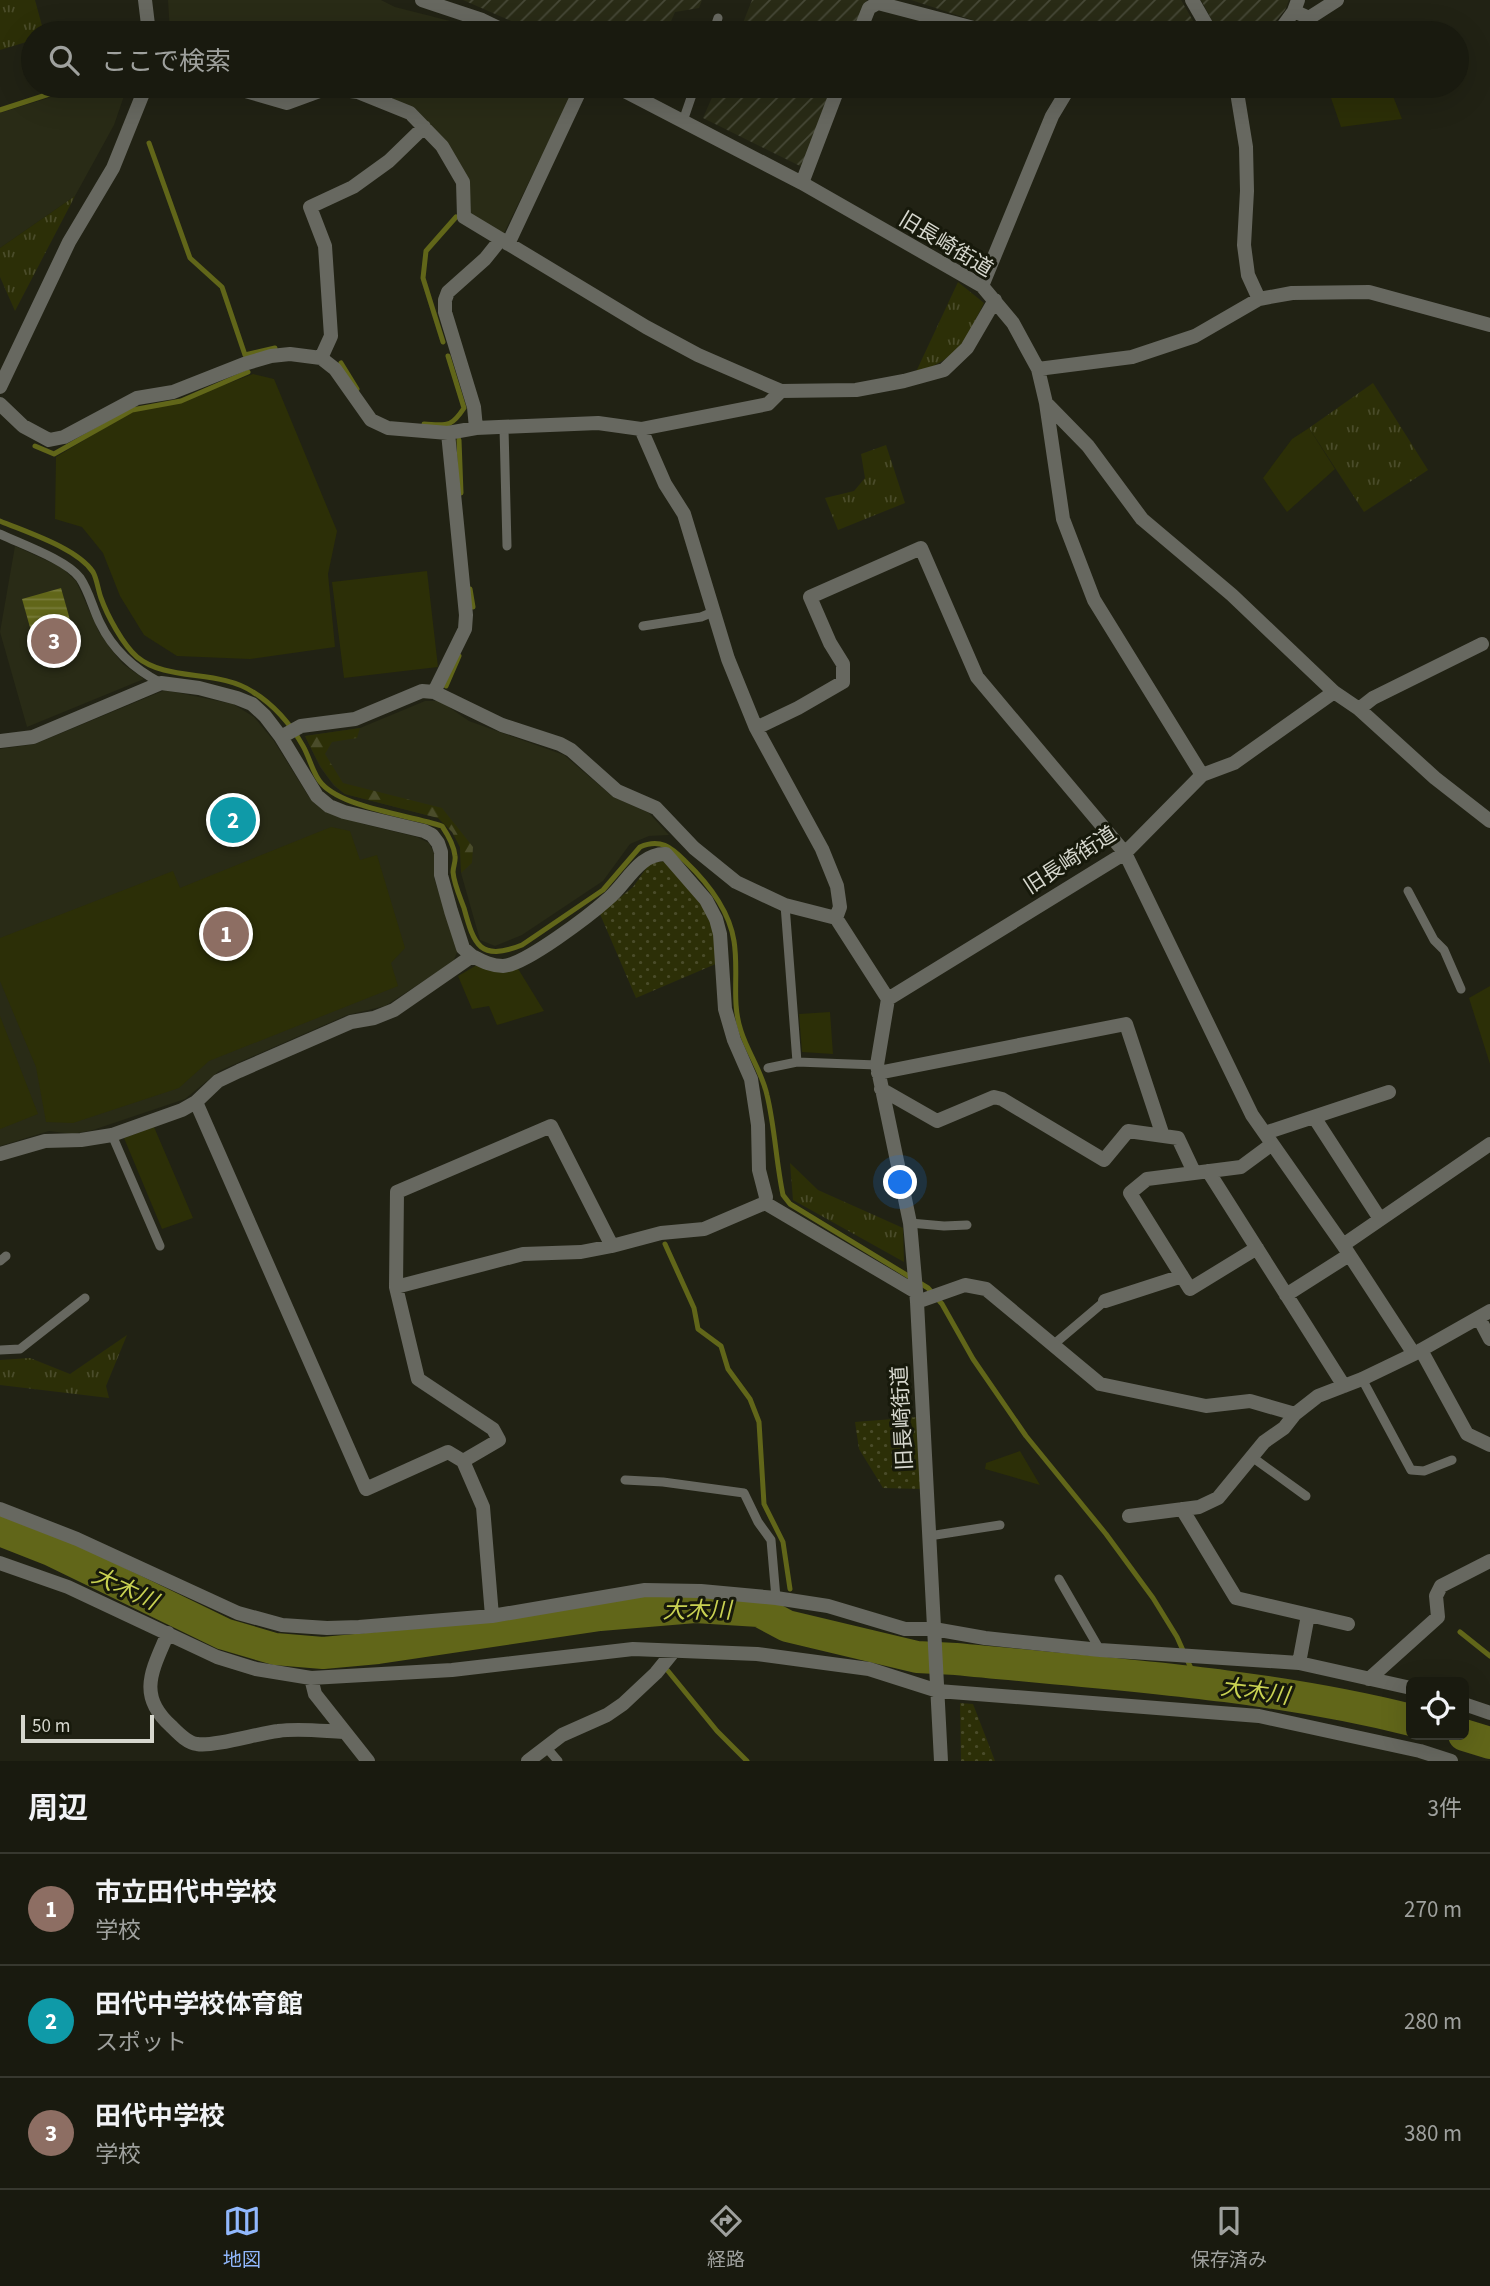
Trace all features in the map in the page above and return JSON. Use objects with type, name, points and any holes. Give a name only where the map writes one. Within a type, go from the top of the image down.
[{"type":"street","points":[[145,0],[148,21]]},
{"type":"street","points":[[422,0],[484,21]]},
{"type":"street","points":[[1192,0],[1204,21]]},
{"type":"street","points":[[1286,21],[1296,6],[1309,18],[1337,0]]},
{"type":"street","points":[[864,21],[869,8],[878,3],[947,21]]},
{"type":"street","points":[[0,387],[69,242],[113,168],[141,98]]},
{"type":"street","points":[[270,98],[287,103],[301,98]]},
{"type":"street","points":[[373,98],[410,113],[442,146],[463,182],[464,217],[646,327],[698,355],[781,391],[856,390],[944,370],[967,348],[995,300]]},
{"type":"street","points":[[477,428],[474,407],[445,312],[445,300],[448,292],[504,241],[576,98]]},
{"type":"street","name":"旧長崎街道","points":[[638,98],[802,183],[982,286],[995,300],[1020,333],[1038,369],[1046,403],[1063,519],[1094,600],[1202,775],[1125,853],[888,999],[878,1069],[910,1223],[919,1298],[941,1761]]},
{"type":"street","points":[[802,183],[834,98]]},
{"type":"street","points":[[982,286],[1052,116],[1063,98]]},
{"type":"street","points":[[1238,98],[1246,147],[1244,245],[1248,275],[1259,299]]},
{"type":"street","points":[[321,358],[331,336],[325,246],[310,207],[362,180],[389,161],[424,127]]},
{"type":"street","points":[[1038,369],[1132,357],[1195,336],[1259,299],[1292,293],[1369,292],[1490,325]]},
{"type":"street","points":[[0,404],[23,426],[48,440],[64,437],[137,398],[173,392],[244,364],[290,354],[321,358],[335,369],[371,420],[388,428],[448,433],[477,428],[598,424],[641,429],[768,404],[781,391]]},
{"type":"street","points":[[1046,403],[1088,446],[1142,519],[1233,595],[1334,692],[1359,709],[1435,778],[1490,821]]},
{"type":"street","points":[[641,429],[665,484],[684,514],[728,659],[756,728],[822,849],[837,886],[840,907],[836,918]]},
{"type":"street","points":[[435,691],[465,629],[466,615],[448,433]]},
{"type":"street","points":[[756,728],[844,682],[844,664],[830,643],[810,597],[921,548],[977,677],[1125,853],[1252,1115],[1418,1352],[1467,1434],[1490,1445]]},
{"type":"street","points":[[1359,709],[1373,698],[1482,644]]},
{"type":"street","points":[[0,741],[33,737],[161,682],[237,698],[252,705],[265,716],[317,796],[329,806],[432,835],[441,852],[440,875],[463,948],[472,956],[490,964],[505,966],[523,959],[608,899],[646,858],[655,854],[666,854],[706,900],[716,919],[720,934],[725,1009],[734,1040],[751,1079],[758,1125],[759,1170],[766,1196],[765,1203]]},
{"type":"street","points":[[281,737],[302,726],[355,719],[422,691],[435,691],[502,725],[560,744],[571,750],[617,791],[656,808],[694,848],[736,882],[785,905],[836,918],[888,999]]},
{"type":"street","points":[[1202,775],[1234,763],[1334,692]]},
{"type":"street","points":[[677,864],[694,848]]},
{"type":"street","points":[[0,1154],[45,1140],[81,1140],[112,1135],[183,1110],[196,1102],[218,1081],[239,1071],[351,1022],[374,1018],[394,1010],[472,956]]},
{"type":"street","points":[[878,1069],[1126,1024],[1163,1136]]},
{"type":"street","points":[[881,1089],[937,1121],[994,1097],[1002,1099],[1104,1160],[1128,1131],[1178,1138],[1257,1248],[1344,1386]]},
{"type":"street","points":[[1257,1248],[1190,1289],[1130,1193],[1147,1179],[1241,1167],[1268,1138],[1389,1091]]},
{"type":"street","points":[[196,1102],[366,1489],[448,1452],[463,1461],[484,1507],[492,1616]]},
{"type":"street","points":[[1314,1118],[1380,1219]]},
{"type":"street","points":[[463,1461],[499,1440],[493,1429],[418,1379],[396,1287],[397,1192],[551,1126],[612,1246]]},
{"type":"street","points":[[1286,1295],[1346,1250],[1380,1219],[1490,1144]]},
{"type":"street","points":[[396,1287],[523,1254],[581,1252],[661,1233],[704,1229],[765,1203]]},
{"type":"street","points":[[765,1203],[919,1298],[965,1285],[986,1289],[1100,1384],[1206,1406],[1250,1401],[1295,1414]]},
{"type":"street","points":[[1105,1301],[1182,1276]]},
{"type":"street","points":[[1129,1516],[1199,1507],[1218,1498],[1252,1457],[1295,1414],[1318,1396],[1362,1379],[1418,1352],[1485,1315],[1490,1339]]},
{"type":"street","points":[[0,1509],[77,1539],[238,1613],[282,1625],[338,1628],[492,1616],[645,1590],[701,1591],[828,1606],[905,1629],[934,1629],[985,1638],[1100,1650],[1298,1663],[1406,1687]]},
{"type":"street","points":[[1182,1509],[1236,1598],[1348,1624]]},
{"type":"street","points":[[1369,1679],[1438,1617],[1436,1596],[1441,1586],[1490,1561]]},
{"type":"street","points":[[0,1563],[68,1587],[230,1661],[256,1669],[311,1678],[452,1670],[633,1650],[757,1654],[869,1669],[937,1691],[1259,1716],[1420,1756],[1451,1761]]},
{"type":"street","points":[[1298,1663],[1308,1615]]},
{"type":"street","points":[[168,1633],[150,1675],[149,1687],[154,1704],[166,1722],[183,1738],[198,1744],[280,1730],[343,1732]]},
{"type":"street","points":[[528,1761],[562,1735],[607,1715],[623,1704],[656,1673],[673,1652]]},
{"type":"street","points":[[311,1678],[315,1694],[368,1761]]},
{"type":"street","points":[[1469,1705],[1490,1713]]},
{"type":"lane","points":[[683,121],[691,98]]},
{"type":"lane","points":[[504,428],[508,546]]},
{"type":"lane","points":[[0,534],[60,562],[79,577],[100,624],[113,644],[142,673],[161,682]]},
{"type":"lane","points":[[643,626],[701,617],[713,611]]},
{"type":"lane","points":[[1408,891],[1434,940],[1444,950],[1461,989]]},
{"type":"lane","points":[[785,905],[797,1062]]},
{"type":"lane","points":[[768,1068],[797,1062],[878,1069]]},
{"type":"lane","points":[[112,1135],[160,1246]]},
{"type":"lane","points":[[910,1223],[967,1225]]},
{"type":"lane","points":[[0,1350],[20,1349],[85,1298]]},
{"type":"lane","points":[[1053,1345],[1105,1301]]},
{"type":"lane","points":[[1362,1379],[1411,1470],[1424,1471],[1452,1460]]},
{"type":"lane","points":[[1252,1457],[1306,1496]]},
{"type":"lane","points":[[625,1480],[663,1482],[744,1493],[758,1522],[771,1540],[776,1598]]},
{"type":"lane","points":[[929,1536],[1000,1525]]},
{"type":"lane","points":[[1059,1579],[1100,1650]]},
{"type":"lane","points":[[546,1747],[558,1761]]},
{"type":"shaded area","points":[[168,0],[381,0],[395,7],[450,21],[169,21]]},
{"type":"shaded area","points":[[463,0],[702,0],[699,8],[675,12],[671,21],[511,21]]},
{"type":"shaded area","points":[[752,0],[867,0],[859,21],[744,21]]},
{"type":"shaded area","points":[[911,0],[1181,0],[1193,21],[975,21]]},
{"type":"shaded area","points":[[1201,0],[1289,0],[1276,21],[1212,21]]},
{"type":"shaded area","points":[[48,98],[123,98],[114,125],[75,196],[0,248],[0,113]]},
{"type":"shaded area","points":[[375,98],[570,98],[503,235],[471,214],[469,180],[443,139]]},
{"type":"shaded area","points":[[712,98],[830,98],[805,165],[800,166],[703,118]]},
{"type":"shaded area","points":[[15,546],[61,567],[76,581],[99,632],[123,664],[144,679],[27,727],[0,632]]},
{"type":"shaded area","points":[[61,588],[79,652],[40,663],[22,599]]},
{"type":"shaded area","points":[[165,690],[233,704],[254,717],[274,741],[309,797],[334,814],[417,837],[429,843],[434,853],[434,878],[458,950],[453,962],[385,1006],[347,1015],[219,1071],[185,1099],[93,1130],[73,1134],[49,1131],[0,1146],[0,749],[35,744]]},
{"type":"shaded area","points":[[425,701],[440,701],[469,721],[564,755],[612,796],[649,813],[669,835],[649,836],[630,844],[603,881],[522,935],[495,946],[480,940],[461,873],[460,847],[452,831],[438,818],[345,794],[334,786],[320,767],[305,736],[360,728]]},
{"type":"green space","points":[[0,0],[35,0],[41,21],[21,21],[21,44],[0,50]]},
{"type":"green space","points":[[1331,98],[1394,98],[1402,119],[1341,127]]},
{"type":"green space","points":[[75,196],[15,311],[0,277],[0,248]]},
{"type":"green space","points":[[958,282],[984,303],[959,348],[943,361],[915,374]]},
{"type":"green space","points":[[253,374],[274,379],[337,531],[328,574],[335,647],[250,659],[177,656],[144,635],[120,596],[103,553],[82,527],[55,519],[56,457],[131,412],[178,402]]},
{"type":"green space","points":[[1373,383],[1428,470],[1364,512],[1309,428]]},
{"type":"green space","points":[[1309,428],[1335,469],[1287,512],[1263,478],[1292,439]]},
{"type":"green space","points":[[886,445],[905,503],[838,530],[825,498],[854,491],[865,478],[861,454]]},
{"type":"green space","points":[[427,571],[438,667],[344,678],[332,582]]},
{"type":"green space","points":[[360,728],[357,738],[332,742],[325,754],[343,783],[442,808],[473,847],[472,863],[461,873],[460,847],[452,832],[438,818],[345,794],[326,775],[305,736]]},
{"type":"green space","points":[[331,827],[350,831],[360,860],[377,855],[405,948],[391,963],[398,986],[209,1061],[179,1088],[73,1123],[46,1122],[36,1067],[0,981],[0,938],[173,871],[180,888]]},
{"type":"green space","points":[[665,861],[705,906],[717,934],[718,963],[636,998],[600,914],[633,887],[650,863]]},
{"type":"green space","points":[[477,965],[517,967],[544,1011],[497,1025],[489,1006],[472,1009],[458,976]]},
{"type":"green space","points":[[1490,986],[1490,1064],[1469,998]]},
{"type":"green space","points":[[830,1012],[833,1054],[802,1052],[799,1014]]},
{"type":"green space","points":[[0,1016],[38,1114],[0,1129]]},
{"type":"green space","points":[[154,1127],[193,1218],[162,1229],[124,1138]]},
{"type":"green space","points":[[790,1163],[818,1190],[903,1228],[904,1262],[793,1200]]},
{"type":"green space","points":[[127,1335],[106,1386],[109,1398],[0,1385],[0,1360],[30,1358],[70,1374]]},
{"type":"green space","points":[[918,1417],[922,1489],[883,1488],[859,1449],[855,1422]]},
{"type":"green space","points":[[1020,1451],[1040,1485],[985,1469],[986,1463]]},
{"type":"green space","points":[[960,1703],[973,1704],[995,1761],[961,1761]]},
{"type":"waterway","points":[[0,110],[37,98]]},
{"type":"waterway","points":[[149,143],[190,258],[222,287],[245,355],[275,348]]},
{"type":"waterway","points":[[443,342],[423,278],[426,251],[456,217]]},
{"type":"waterway","points":[[424,424],[448,424],[456,419],[464,408],[448,356]]},
{"type":"waterway","points":[[341,363],[357,389]]},
{"type":"waterway","points":[[35,446],[54,454],[132,410],[181,401],[248,372]]},
{"type":"waterway","points":[[459,440],[461,493]]},
{"type":"waterway","points":[[0,521],[63,548],[85,563],[93,572],[111,621],[137,657],[163,670],[225,680],[253,692],[268,703],[293,731],[319,780],[332,792],[361,805],[442,826],[453,848],[453,872],[471,932],[481,947],[488,951],[497,952],[522,945],[603,890],[640,847],[654,843],[665,845],[680,856],[716,897],[731,929],[735,952],[738,1020],[767,1095],[783,1195],[790,1204],[928,1288],[942,1304],[973,1359],[1026,1436],[1106,1534],[1153,1598],[1177,1637],[1198,1684]]},
{"type":"waterway","points":[[470,589],[473,607]]},
{"type":"waterway","points":[[446,686],[459,656]]},
{"type":"waterway","points":[[665,1244],[694,1308],[698,1329],[721,1346],[728,1369],[750,1399],[759,1422],[764,1504],[783,1542],[790,1589]]},
{"type":"waterway","name":"大木川","points":[[0,1530],[51,1550],[224,1634],[275,1649],[323,1653],[378,1648],[600,1615],[695,1607],[759,1611],[787,1626],[917,1657],[1128,1675],[1242,1688],[1355,1707],[1406,1719]]},
{"type":"waterway","points":[[1460,1632],[1490,1656]]},
{"type":"waterway","points":[[668,1671],[717,1731],[747,1761]]},
{"type":"waterway","name":"大木川","points":[[1469,1737],[1490,1743]]},
{"type":"place","name":"田代中学校","points":[[54,641]]},
{"type":"place","name":"田代中学校体育館","points":[[233,820]]},
{"type":"place","name":"市立田代中学校","points":[[226,934]]}]
